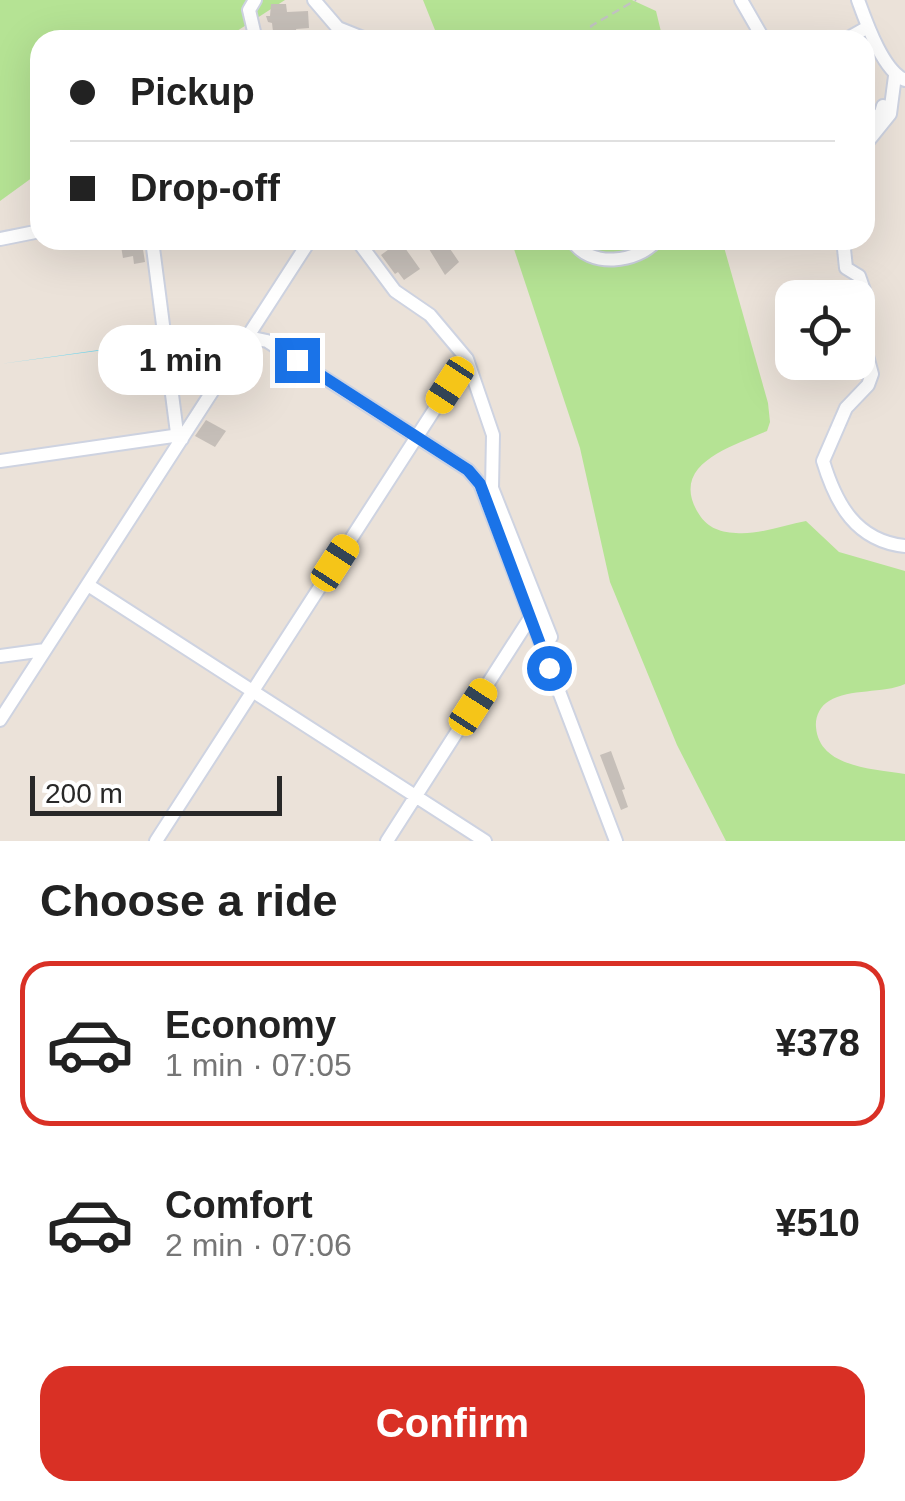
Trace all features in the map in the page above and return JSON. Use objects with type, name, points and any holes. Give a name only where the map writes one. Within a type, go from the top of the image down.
[{"type":"street","points":[[254,30],[249,10],[255,0]]},
{"type":"street","points":[[314,0],[343,30]]},
{"type":"street","points":[[741,0],[758,30]]},
{"type":"street","points":[[870,30],[860,6],[874,0]]},
{"type":"street","points":[[862,30],[868,27]]},
{"type":"street","points":[[875,38],[900,78],[890,114],[875,132]]},
{"type":"street","points":[[875,119],[900,78]]},
{"type":"street","points":[[0,239],[30,233]]},
{"type":"street","points":[[153,250],[176,433],[182,438]]},
{"type":"street","points":[[0,720],[304,250]]},
{"type":"street","points":[[364,250],[395,291],[430,315],[467,359],[493,435],[492,488],[550,638]]},
{"type":"street","points":[[582,250],[620,260],[639,256],[645,250]]},
{"type":"street","points":[[844,250],[846,268],[859,276],[868,300],[863,341],[872,374],[868,386],[840,418],[824,461],[838,504],[857,526],[870,536],[905,546]]},
{"type":"street","points":[[248,337],[267,341],[468,470],[480,484],[616,841]]},
{"type":"street","points":[[156,841],[467,359]]},
{"type":"street","points":[[0,461],[172,436],[182,438]]},
{"type":"street","points":[[88,585],[484,841]]},
{"type":"street","points":[[387,841],[530,618]]},
{"type":"street","points":[[0,656],[45,650]]},
{"type":"path","points":[[592,30],[591,26],[636,0]]},
{"type":"green space","points":[[0,0],[285,0],[238,30],[30,30],[30,179],[0,201]]},
{"type":"green space","points":[[423,0],[632,0],[656,11],[661,30],[435,30]]},
{"type":"green space","points":[[514,250],[725,250],[770,422],[767,431],[723,450],[699,469],[692,480],[691,494],[697,511],[718,530],[753,533],[806,521],[839,552],[905,571],[905,684],[837,697],[823,706],[816,723],[819,741],[838,759],[864,768],[905,774],[905,841],[726,841],[677,745],[610,582],[580,448]]},
{"type":"water","points":[[247,329],[269,334],[470,464],[487,481],[623,841],[485,485],[245,331],[0,364]]},
{"type":"building","points":[[271,4],[286,4],[287,12],[308,11],[309,28],[273,30],[266,16],[270,16]]},
{"type":"building","points":[[122,250],[143,250],[145,262],[134,264],[133,256],[123,258]]},
{"type":"building","points":[[388,250],[406,250],[420,269],[404,280],[381,255]]},
{"type":"building","points":[[430,250],[451,250],[459,262],[445,275]]},
{"type":"building","points":[[206,420],[226,431],[215,447],[195,436]]},
{"type":"building","points":[[611,751],[625,789],[622,790],[628,807],[621,810],[600,755]]},
{"type":"route","points":[[297,360],[468,470],[480,484],[549,668]]}]
